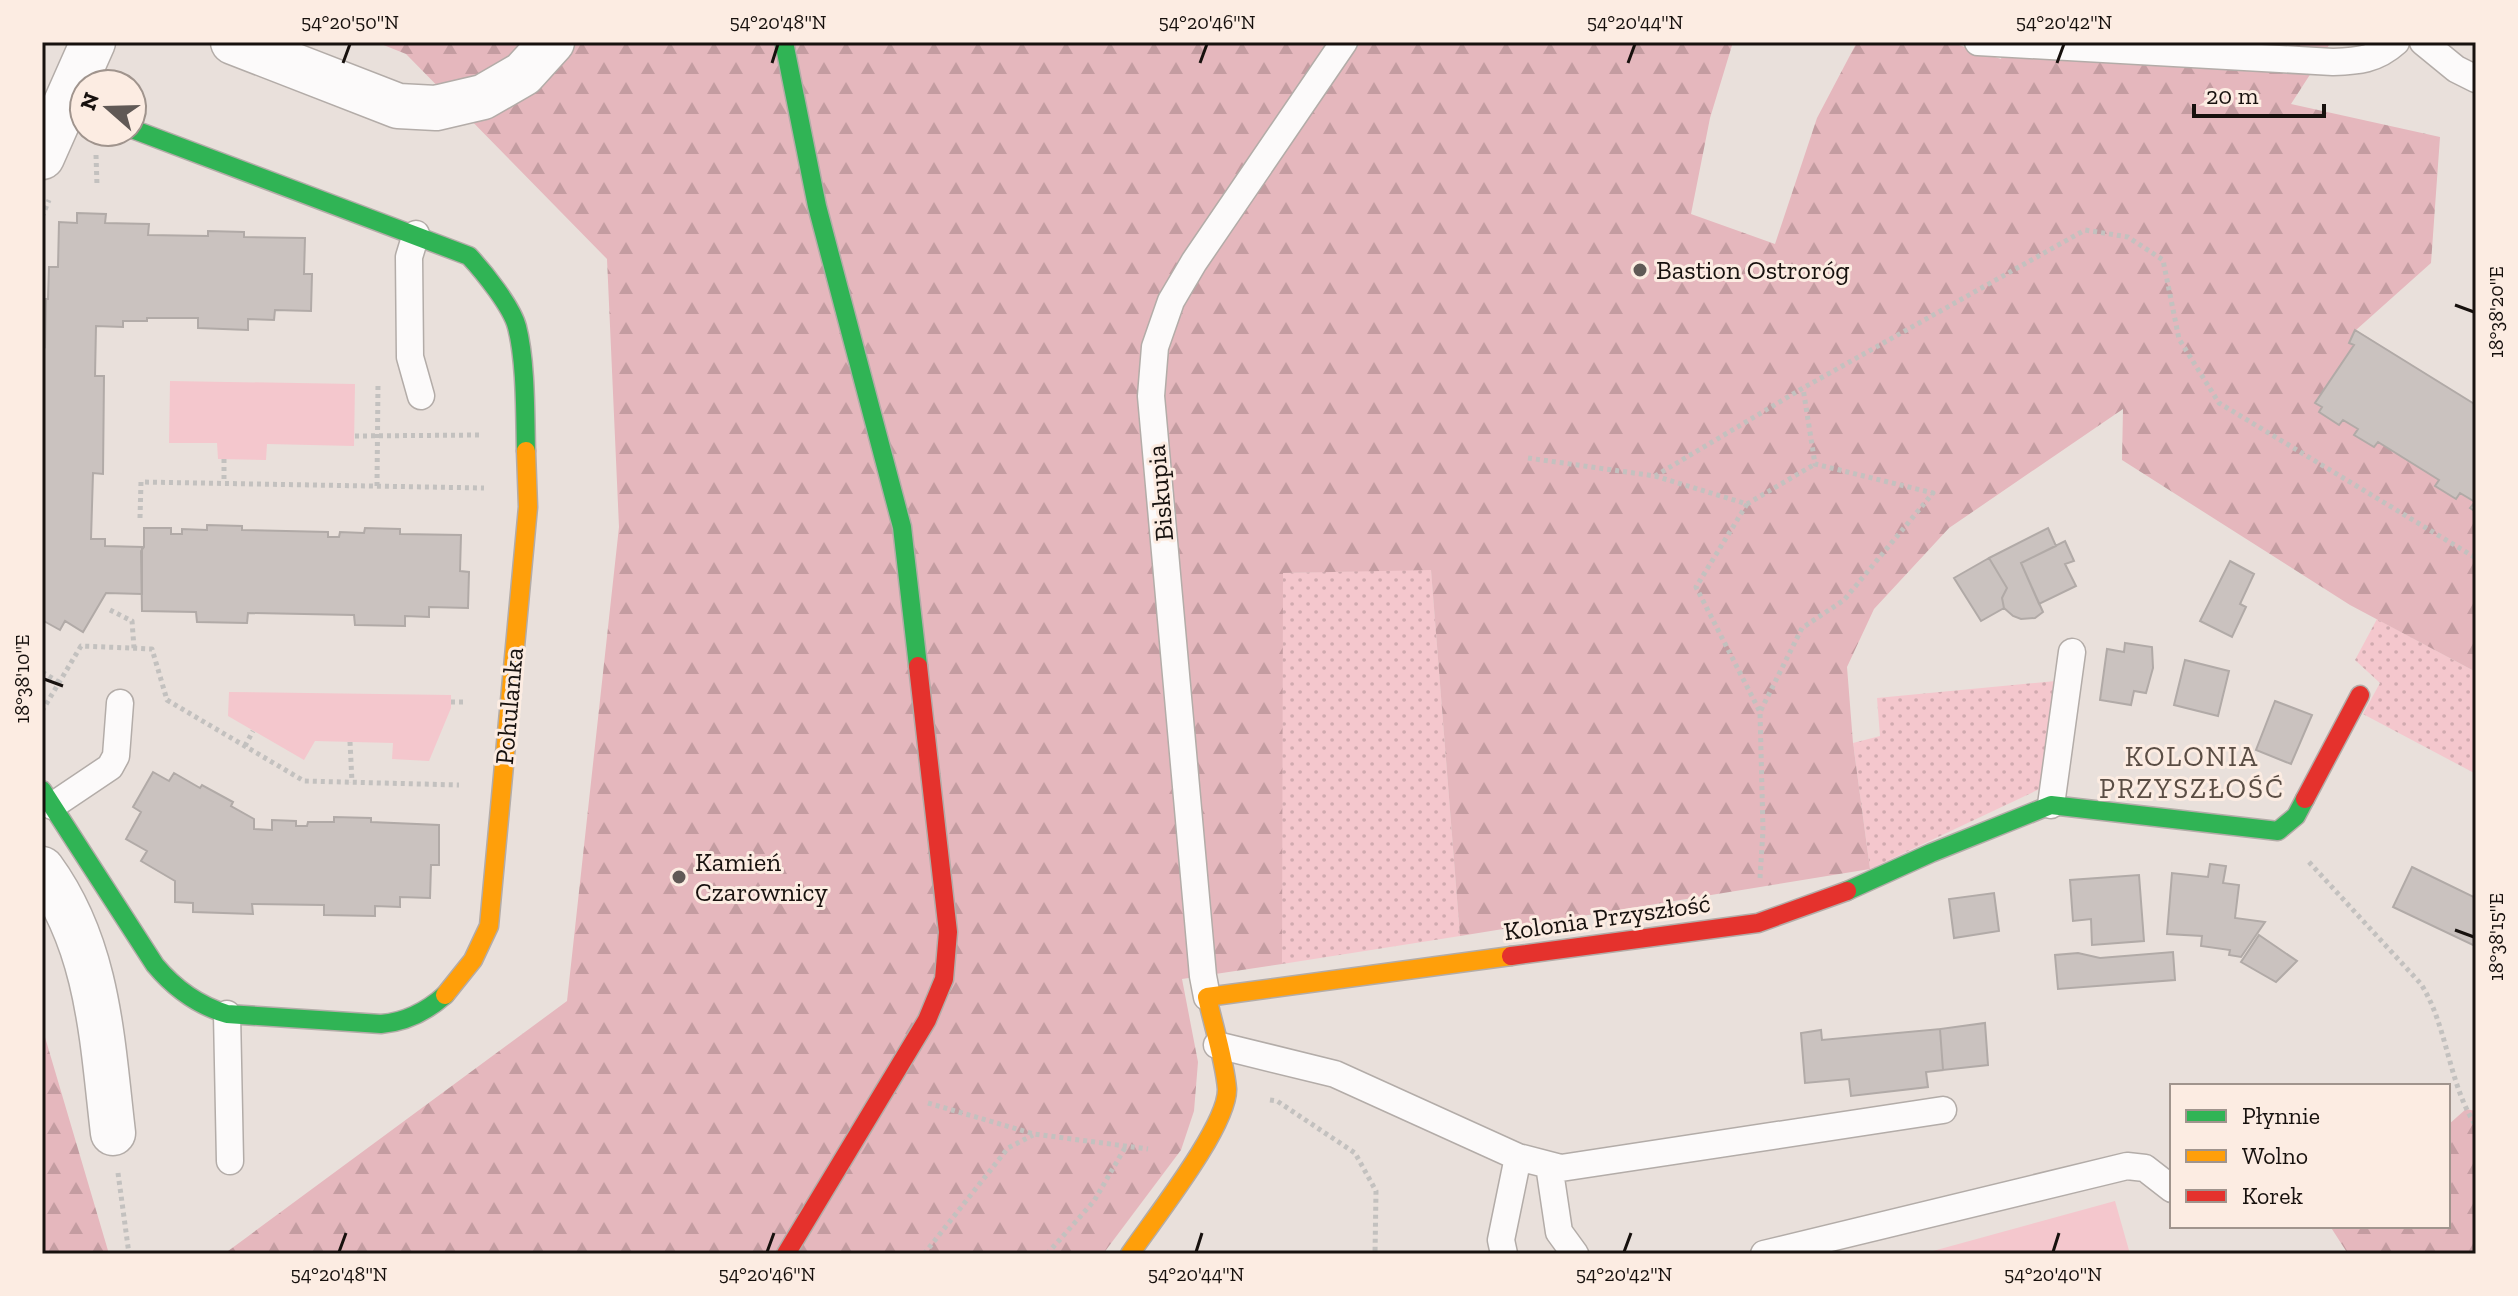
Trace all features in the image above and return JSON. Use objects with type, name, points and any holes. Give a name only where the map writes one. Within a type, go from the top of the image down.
[{"type":"street","points":[[89,68],[93,42]]},
{"type":"street","points":[[233,42],[398,106],[436,108],[483,97],[523,74],[552,42]]},
{"type":"street","points":[[784,42],[817,206],[902,527],[948,932],[944,979],[927,1020],[786,1254]]},
{"type":"street","name":"Pohulanka","points":[[47,798],[155,965],[172,986],[197,1004],[227,1014],[385,1024],[414,1016],[441,998],[467,972],[481,949],[489,926],[528,507],[521,351],[517,325],[487,275],[469,256],[148,136]]},
{"type":"street","points":[[47,174],[68,140]]},
{"type":"street","points":[[2278,831],[2296,816],[2360,695]]},
{"type":"street","name":"Kolonia Przyszłość","points":[[1207,997],[1758,923],[1829,899],[1931,853],[2051,805],[2278,831]]},
{"type":"street","points":[[42,869],[54,886],[79,938],[97,997],[113,1133]]},
{"type":"street","points":[[1130,1254],[1221,1116],[1227,1090],[1207,997]]},
{"type":"lane","name":"Biskupia","points":[[1207,997],[1151,396],[1155,347],[1171,301],[1194,262],[1344,42]]},
{"type":"lane","points":[[1978,42],[2333,62],[2365,61],[2386,51],[2396,42]]},
{"type":"lane","points":[[2423,42],[2456,69],[2476,79]]},
{"type":"lane","points":[[416,234],[409,257],[410,357],[421,396]]},
{"type":"lane","points":[[2051,805],[2072,652]]},
{"type":"lane","points":[[47,798],[110,767],[116,756],[120,703]]},
{"type":"lane","points":[[227,1014],[230,1161]]},
{"type":"lane","points":[[1217,1045],[1335,1074],[1518,1157],[1561,1168],[1943,1110]]},
{"type":"lane","points":[[1504,1254],[1501,1240],[1518,1157]]},
{"type":"lane","points":[[1549,1165],[1559,1232],[1575,1254]]},
{"type":"lane","points":[[1764,1254],[2127,1166],[2145,1168],[2170,1187]]},
{"type":"path","points":[[89,148],[97,185]]},
{"type":"path","points":[[42,217],[47,174]]},
{"type":"path","points":[[1655,476],[1803,388],[2085,230],[2128,237],[2163,260],[2179,339],[2219,403],[2476,558]]},
{"type":"path","points":[[1803,388],[1815,464]]},
{"type":"path","points":[[484,420],[485,448]]},
{"type":"path","points":[[355,436],[485,435]]},
{"type":"path","points":[[1528,458],[1655,476],[1747,504]]},
{"type":"path","points":[[224,459],[224,483]]},
{"type":"path","points":[[1758,923],[1763,830],[1760,712],[1696,587],[1747,504],[1815,464],[1933,493],[1844,600],[1802,628],[1760,712]]},
{"type":"path","points":[[140,518],[141,482],[487,488],[486,474]]},
{"type":"path","points":[[110,610],[132,621],[134,648]]},
{"type":"path","points":[[42,711],[81,646],[152,649],[167,700],[304,781],[466,785]]},
{"type":"path","points":[[42,672],[60,683]]},
{"type":"path","points":[[245,746],[253,731]]},
{"type":"path","points":[[350,742],[352,782]]},
{"type":"path","points":[[2278,831],[2366,921],[2421,984],[2433,1002],[2465,1109],[2476,1126]]},
{"type":"path","points":[[1227,1090],[1277,1101],[1355,1153],[1376,1191],[1375,1254]]},
{"type":"path","points":[[885,1091],[1034,1134],[1161,1150],[1194,1161]]},
{"type":"path","points":[[113,1133],[129,1254]]},
{"type":"path","points":[[924,1254],[1008,1148],[1034,1134]]},
{"type":"path","points":[[1047,1254],[1094,1201],[1126,1146]]},
{"type":"shaded area","points":[[170,381],[355,384],[354,446],[267,444],[266,460],[218,459],[217,443],[169,443]]},
{"type":"shaded area","points":[[1431,569],[1460,936],[1282,964],[1282,573]]},
{"type":"shaded area","points":[[2377,619],[2476,672],[2476,774],[2363,714],[2380,683],[2355,660]]},
{"type":"shaded area","points":[[2056,681],[2046,786],[1870,869],[1853,743],[1880,736],[1877,698]]},
{"type":"shaded area","points":[[229,692],[451,695],[451,708],[429,761],[392,759],[393,743],[315,741],[304,760],[228,716]]},
{"type":"shaded area","points":[[2115,1201],[2130,1254],[1922,1254]]},
{"type":"green space","points":[[376,42],[1733,42],[1710,118],[1691,214],[1775,244],[1817,118],[1857,42],[1950,42],[2001,59],[2005,42],[2331,42],[2291,104],[2440,137],[2431,263],[2356,330],[2476,405],[2476,672],[2350,605],[2122,460],[2123,409],[1949,528],[1874,609],[1847,667],[1853,743],[1870,869],[1460,936],[1431,570],[1283,573],[1282,964],[1182,979],[1198,1062],[1194,1111],[1181,1150],[1103,1254],[224,1254],[567,1001],[619,527],[607,259],[406,54]]},
{"type":"green space","points":[[42,1027],[109,1254],[42,1254]]},
{"type":"green space","points":[[2466,1109],[2476,1111],[2476,1254],[2348,1254],[2331,1228],[2450,1228],[2450,1123]]},
{"type":"building","points":[[77,213],[106,214],[105,223],[149,224],[148,235],[208,236],[208,231],[244,232],[244,237],[305,238],[304,274],[312,274],[311,311],[275,310],[274,320],[248,319],[248,330],[198,328],[198,318],[147,318],[147,321],[123,321],[123,327],[96,326],[95,376],[104,376],[103,474],[93,473],[91,539],[105,539],[105,546],[142,547],[142,594],[106,593],[83,632],[65,621],[60,630],[42,620],[42,346],[45,347],[46,299],[49,267],[58,267],[59,222],[77,223]]},
{"type":"building","points":[[2355,330],[2476,405],[2476,512],[2470,508],[2475,502],[2460,493],[2456,499],[2435,486],[2439,480],[2378,442],[2374,447],[2354,435],[2358,429],[2343,420],[2339,425],[2319,412],[2322,407],[2315,403],[2354,345],[2349,343]]},
{"type":"building","points":[[207,525],[242,526],[242,530],[328,532],[328,537],[339,537],[340,532],[364,533],[365,528],[400,529],[400,534],[461,535],[460,571],[469,572],[468,608],[429,607],[429,617],[405,616],[405,626],[355,625],[354,615],[248,613],[247,623],[197,622],[196,612],[142,611],[141,551],[144,547],[144,528],[171,528],[171,534],[182,534],[182,529],[207,530]]},
{"type":"building","points":[[2048,528],[2056,546],[2021,563],[2043,612],[2035,618],[2021,619],[2004,608],[2002,598],[2007,588],[1989,558]]},
{"type":"building","points":[[2065,541],[2074,561],[2065,564],[2076,586],[2039,604],[2021,563]]},
{"type":"building","points":[[1989,558],[2007,588],[2002,598],[2004,608],[1981,621],[1954,578]]},
{"type":"building","points":[[2230,561],[2254,574],[2240,604],[2246,607],[2232,637],[2200,621]]},
{"type":"building","points":[[2125,643],[2152,647],[2153,668],[2146,693],[2134,691],[2131,705],[2100,700],[2107,649],[2124,652]]},
{"type":"building","points":[[2185,660],[2229,671],[2218,716],[2174,705]]},
{"type":"building","points":[[2275,701],[2312,715],[2291,764],[2256,750]]},
{"type":"building","points":[[153,772],[169,781],[174,773],[233,802],[231,806],[254,819],[254,829],[272,830],[272,820],[296,821],[296,826],[307,826],[308,822],[334,822],[334,817],[439,825],[439,865],[431,865],[430,898],[400,897],[400,907],[375,906],[375,916],[324,915],[324,905],[252,904],[253,914],[193,912],[193,903],[175,902],[175,881],[141,861],[147,851],[126,839],[141,812],[133,807]]},
{"type":"building","points":[[2210,864],[2226,866],[2223,883],[2239,885],[2235,918],[2265,922],[2241,957],[2229,955],[2230,950],[2201,946],[2202,936],[2167,934],[2172,873],[2208,877]]},
{"type":"building","points":[[2412,867],[2476,898],[2475,946],[2393,907]]},
{"type":"building","points":[[2139,875],[2144,941],[2092,945],[2091,919],[2073,921],[2070,880]]},
{"type":"building","points":[[1994,893],[1999,931],[1954,938],[1949,899]]},
{"type":"building","points":[[2259,935],[2297,961],[2276,982],[2241,962]]},
{"type":"building","points":[[2173,952],[2175,980],[2058,989],[2055,955],[2078,953],[2100,958]]},
{"type":"building","points":[[1985,1023],[1988,1065],[1943,1070],[1940,1029]]},
{"type":"building","points":[[1940,1029],[1943,1070],[1926,1072],[1928,1087],[1851,1096],[1849,1079],[1805,1083],[1801,1033],[1821,1030],[1822,1040]]},
{"type":"traffic: fast","points":[[784,42],[817,206],[902,527],[918,666]]},
{"type":"traffic: fast","points":[[148,135],[469,256],[504,300],[517,327],[524,372],[526,451]]},
{"type":"traffic: fast","points":[[42,790],[155,965],[170,982],[196,1001],[227,1014],[381,1024],[416,1015],[445,995]]},
{"type":"traffic: fast","points":[[1847,891],[2051,805],[2278,831],[2296,816],[2305,799]]},
{"type":"traffic: slow","points":[[445,995],[473,960],[489,926],[528,507],[526,451]]},
{"type":"traffic: slow","points":[[1130,1254],[1203,1149],[1224,1105],[1226,1078],[1207,997],[1511,956]]},
{"type":"traffic: jam","points":[[786,1254],[927,1020],[944,979],[948,932],[918,666]]},
{"type":"traffic: jam","points":[[2305,799],[2360,695]]},
{"type":"traffic: jam","points":[[1511,956],[1758,923],[1847,891]]},
{"type":"place","name":"Bastion Ostroróg","points":[[1640,270]]},
{"type":"place","name":"Kamień Czarownicy","points":[[679,877]]},
{"type":"district","name":"KOLONIA PRZYSZŁOŚĆ","points":[[2192,772]]}]
